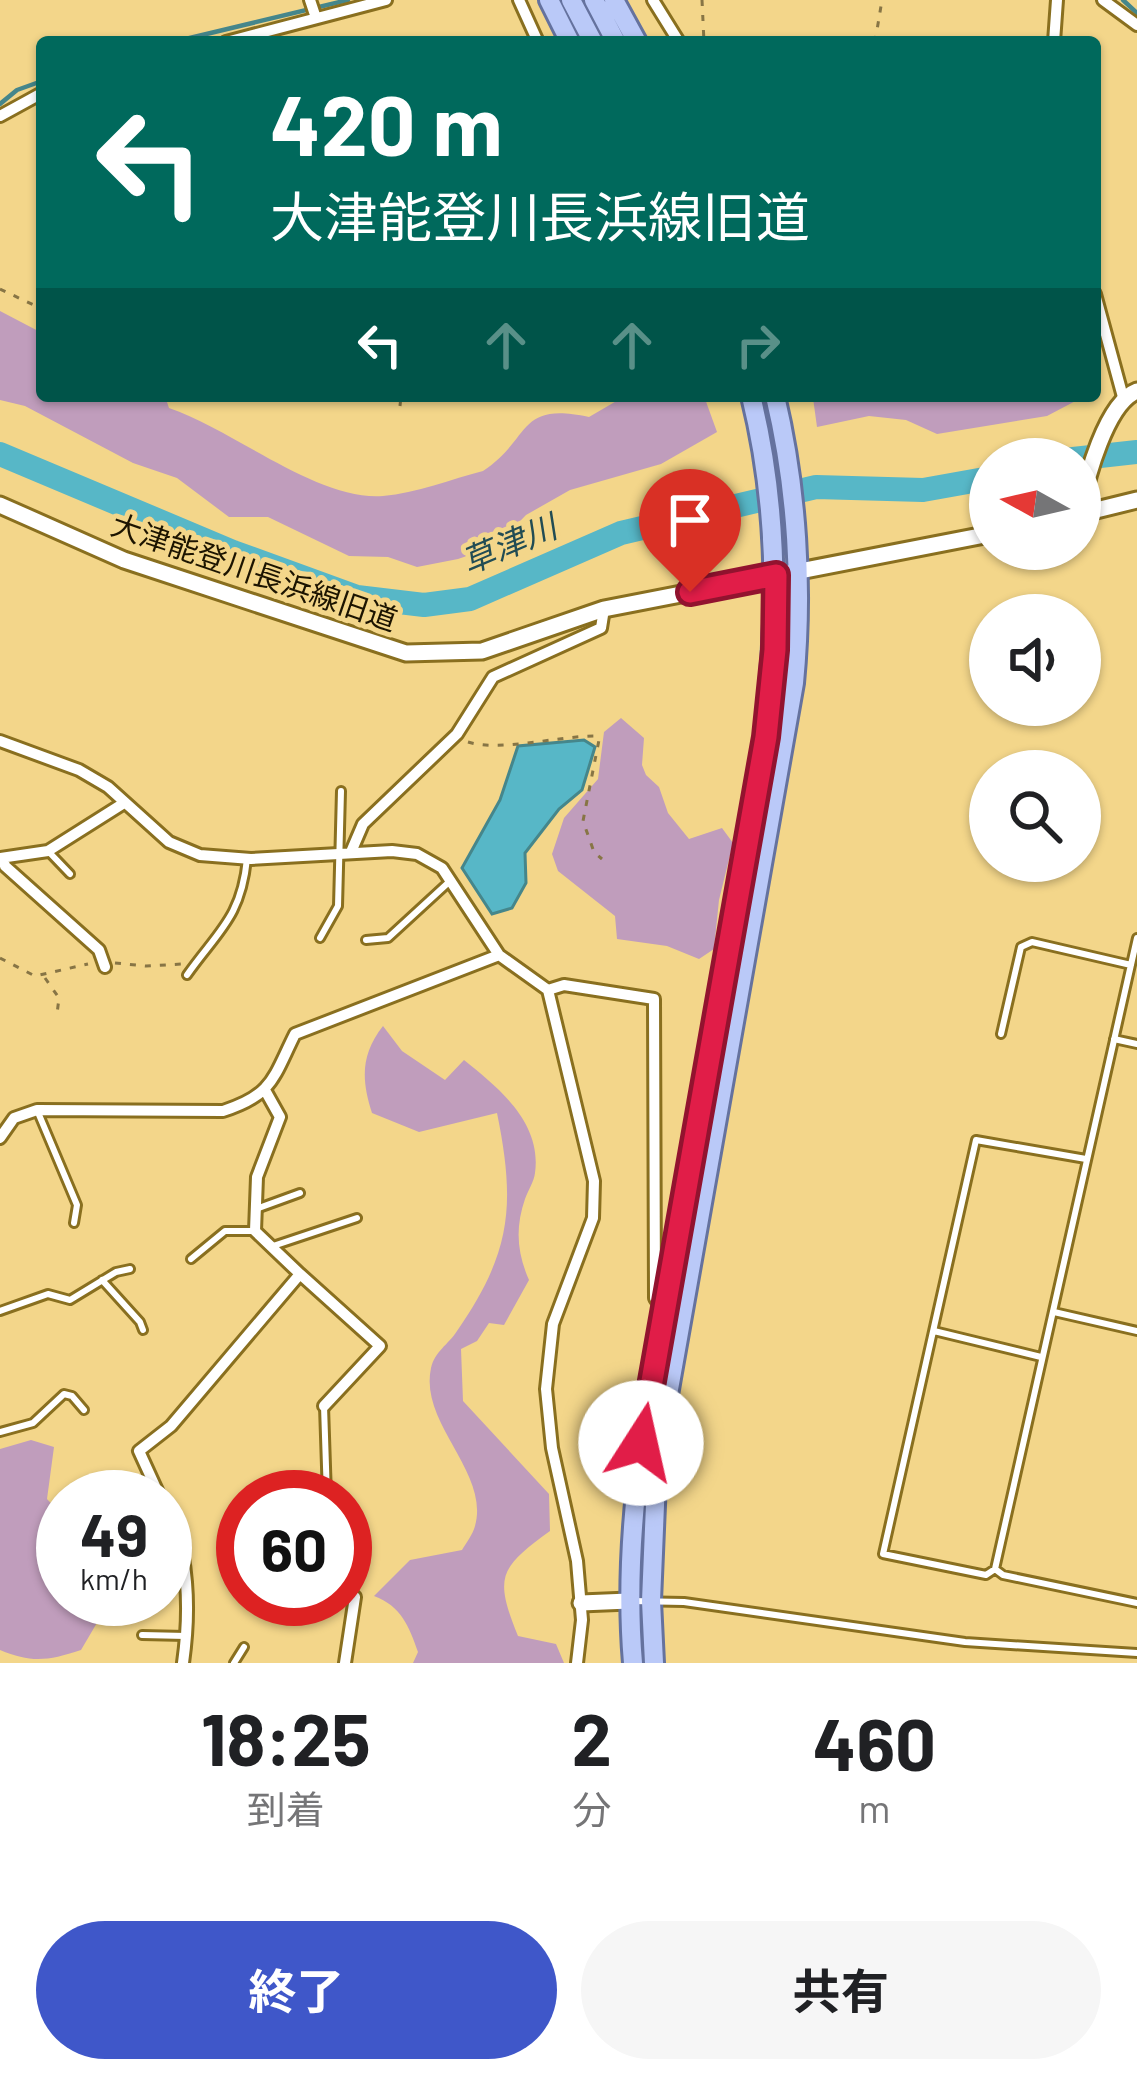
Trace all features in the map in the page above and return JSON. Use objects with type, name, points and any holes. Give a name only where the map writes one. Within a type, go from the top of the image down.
[{"type":"main road","points":[[549,0],[567,36]]},
{"type":"main road","points":[[571,0],[590,36]]},
{"type":"main road","points":[[594,0],[613,36]]},
{"type":"main road","points":[[614,0],[634,36]]},
{"type":"main road","points":[[633,1663],[628,1601],[641,1443],[766,737],[775,650],[774,536],[752,402]]},
{"type":"main road","points":[[654,1663],[651,1601],[657,1457],[787,728],[797,645],[794,532],[776,402]]},
{"type":"street","points":[[310,0],[316,18]]},
{"type":"street","points":[[248,36],[386,0]]},
{"type":"street","points":[[519,0],[535,36]]},
{"type":"street","points":[[653,0],[675,36]]},
{"type":"street","points":[[1054,36],[1057,0]]},
{"type":"street","points":[[1103,0],[1137,25]]},
{"type":"street","points":[[0,116],[36,96]]},
{"type":"street","points":[[1101,311],[1130,394],[1101,445]]},
{"type":"street","points":[[1101,508],[1137,500]]},
{"type":"street","name":"大津能登川長浜線旧道","points":[[0,505],[124,560],[406,653],[482,651],[604,609],[969,538]]},
{"type":"street","points":[[347,853],[363,824],[453,737],[493,677],[601,628],[604,609]]},
{"type":"street","points":[[0,741],[79,770],[108,787],[185,850],[247,859],[417,854],[442,868],[499,955],[548,990],[594,1181],[593,1218],[553,1324],[546,1389],[552,1448],[577,1561],[581,1603],[577,1663]]},
{"type":"street","points":[[105,967],[100,950],[4,866],[1,858],[48,850],[124,803]]},
{"type":"street","points":[[0,1138],[14,1118],[37,1110],[223,1111],[266,1092],[295,1034],[499,955]]},
{"type":"street","points":[[548,990],[565,985],[654,998],[655,1298],[664,1311]]},
{"type":"street","points":[[266,1092],[280,1117],[256,1177],[255,1231],[380,1346],[324,1406]]},
{"type":"street","points":[[148,1470],[139,1451],[171,1426],[300,1274]]},
{"type":"street","points":[[581,1603],[628,1601]]},
{"type":"street","points":[[183,1663],[186,1626]]},
{"type":"street","points":[[345,1663],[351,1626]]},
{"type":"lane","points":[[320,938],[338,906],[347,853],[341,791]]},
{"type":"lane","points":[[48,850],[70,874]]},
{"type":"lane","points":[[187,975],[222,934],[244,887],[247,859]]},
{"type":"lane","points":[[366,940],[388,938],[451,880]]},
{"type":"lane","points":[[1086,1159],[976,1140],[883,1554],[986,1575],[995,1569],[1137,938]]},
{"type":"lane","points":[[1001,1034],[1021,946],[1032,942],[1131,965]]},
{"type":"lane","points":[[1114,1039],[1137,1044]]},
{"type":"lane","points":[[37,1110],[76,1205],[74,1223]]},
{"type":"lane","points":[[256,1209],[300,1193]]},
{"type":"lane","points":[[273,1246],[357,1218]]},
{"type":"lane","points":[[190,1259],[225,1231],[255,1231]]},
{"type":"lane","points":[[0,1311],[48,1294],[70,1300],[130,1269]]},
{"type":"lane","points":[[102,1280],[142,1330]]},
{"type":"lane","points":[[1054,1312],[1137,1331]]},
{"type":"lane","points":[[934,1331],[1041,1357]]},
{"type":"lane","points":[[0,1432],[33,1423],[64,1394],[84,1410]]},
{"type":"lane","points":[[324,1406],[326,1470]]},
{"type":"lane","points":[[995,1569],[1004,1575],[1137,1603]]},
{"type":"lane","points":[[628,1601],[684,1602],[965,1642],[1137,1653]]},
{"type":"lane","points":[[142,1635],[186,1636]]},
{"type":"lane","points":[[234,1663],[244,1647]]},
{"type":"path","points":[[702,0],[704,36]]},
{"type":"path","points":[[875,36],[881,0]]},
{"type":"path","points":[[0,289],[36,306]]},
{"type":"path","points":[[400,402],[400,406]]},
{"type":"path","points":[[453,737],[491,748],[512,741],[596,736],[583,821],[594,852],[602,860]]},
{"type":"path","points":[[44,976],[59,998],[56,1014]]},
{"type":"shaded area","points":[[0,311],[36,330],[36,402],[167,402],[169,408],[303,476],[358,495],[396,494],[483,471],[536,419],[565,413],[589,417],[615,402],[706,402],[717,432],[661,464],[570,490],[526,515],[496,546],[417,567],[388,557],[349,556],[268,517],[229,517],[177,478],[133,463],[25,406],[0,400]]},
{"type":"shaded area","points":[[814,402],[1074,402],[1047,416],[937,434],[906,420],[869,416],[817,427]]},
{"type":"shaded area","points":[[621,718],[644,738],[646,775],[659,787],[668,813],[689,839],[722,828],[733,843],[719,900],[714,949],[699,959],[667,946],[617,939],[615,916],[558,871],[552,854],[564,818],[598,779],[604,732]]},
{"type":"shaded area","points":[[383,1026],[402,1051],[445,1080],[464,1060],[504,1095],[532,1138],[535,1173],[519,1230],[529,1280],[504,1325],[489,1323],[477,1341],[461,1349],[463,1401],[549,1494],[550,1531],[511,1565],[504,1587],[518,1636],[556,1644],[564,1663],[413,1663],[418,1652],[407,1625],[391,1605],[374,1596],[410,1560],[462,1550],[474,1529],[473,1486],[435,1409],[431,1368],[489,1277],[507,1202],[497,1113],[419,1132],[372,1113],[365,1067]]},
{"type":"shaded area","points":[[31,1440],[54,1447],[51,1470],[36,1470],[36,1626],[95,1626],[81,1650],[40,1659],[0,1650],[0,1449]]},
{"type":"water","points":[[584,740],[595,747],[582,790],[559,809],[525,853],[526,883],[512,908],[492,914],[462,868],[500,800],[518,746]]},
{"type":"waterway","points":[[198,36],[348,0]]},
{"type":"waterway","points":[[1123,0],[1137,13]]},
{"type":"waterway","points":[[0,104],[36,83]]},
{"type":"waterway","name":"草津川","points":[[1101,456],[1137,452]]},
{"type":"waterway","name":"草津川","points":[[0,454],[233,552],[357,597],[424,605],[470,599],[621,533],[816,487],[923,490],[969,482]]},
{"type":"route","points":[[641,1443],[753,814],[775,650],[776,575],[690,592]]}]
